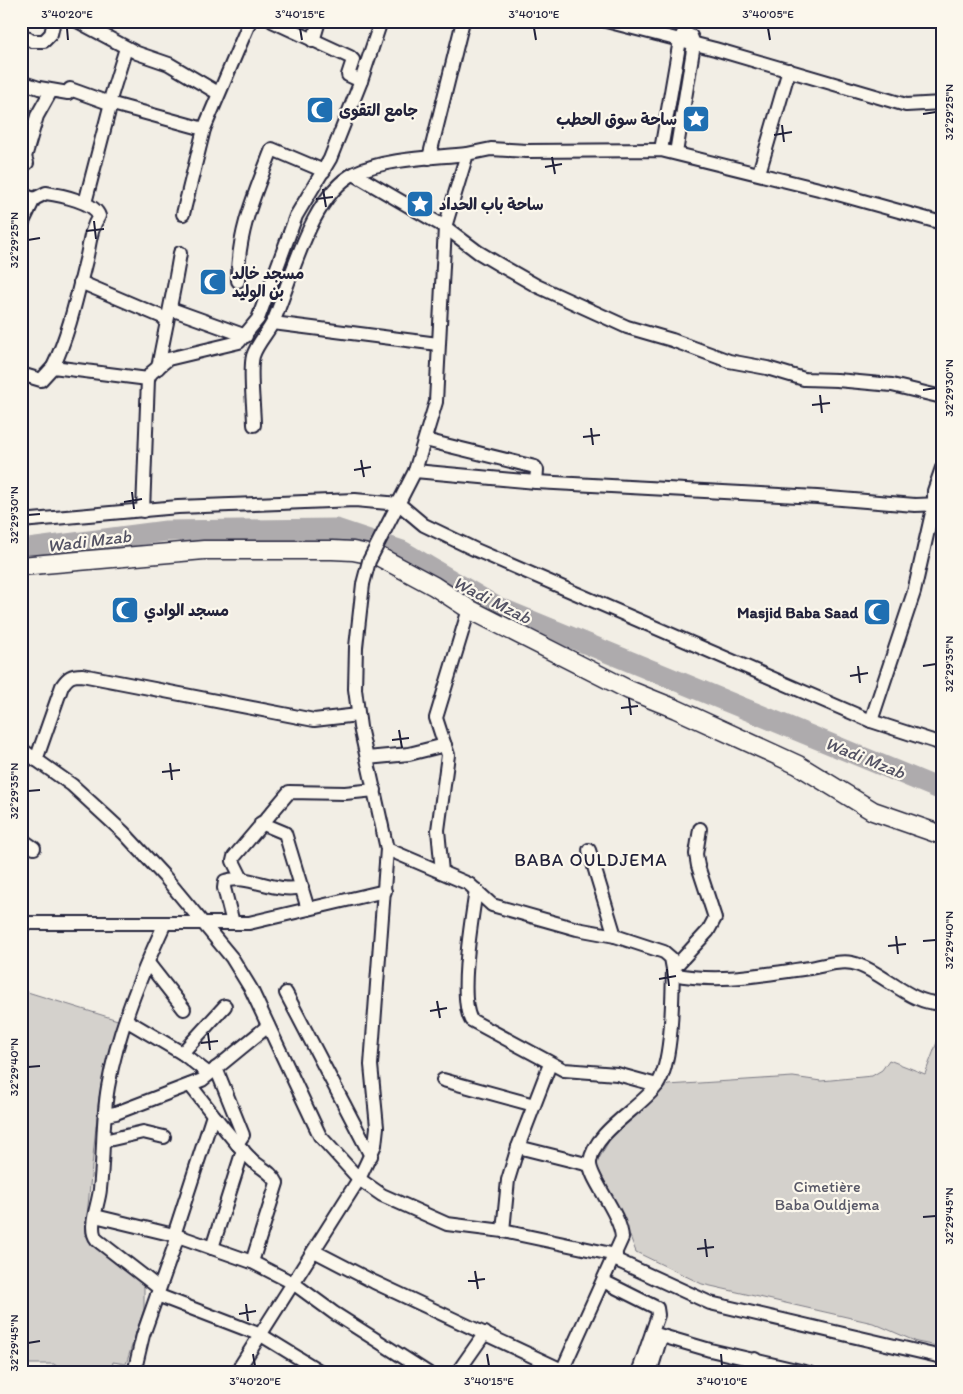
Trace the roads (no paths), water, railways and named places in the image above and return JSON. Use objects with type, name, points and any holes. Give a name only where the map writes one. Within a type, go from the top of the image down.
[{"type":"street","points":[[21,34],[32,41],[44,41],[51,34],[54,21]]},
{"type":"street","points":[[77,21],[126,48],[169,64],[218,93]]},
{"type":"street","points":[[183,214],[204,129],[250,21]]},
{"type":"street","points":[[272,21],[351,58],[348,75],[361,81]]},
{"type":"street","points":[[313,41],[319,21]]},
{"type":"street","points":[[143,511],[148,379],[151,373],[168,358],[230,345],[246,336],[258,319],[296,216],[324,171],[361,81],[381,21]]},
{"type":"street","points":[[429,158],[463,21]]},
{"type":"street","points":[[606,21],[789,70],[906,105],[942,104]]},
{"type":"street","points":[[661,150],[680,40],[689,24]]},
{"type":"street","points":[[676,153],[694,44],[689,24]]},
{"type":"street","points":[[86,203],[110,103],[126,48]]},
{"type":"street","points":[[759,173],[789,70]]},
{"type":"street","points":[[21,82],[51,91],[68,93],[70,89],[110,103],[204,129]]},
{"type":"street","points":[[27,163],[25,157],[37,116],[51,91]]},
{"type":"street","points":[[238,281],[238,256],[243,225],[258,180],[272,149],[324,171]]},
{"type":"street","points":[[254,425],[253,357],[273,323],[310,226],[328,198],[341,184],[354,174],[376,166],[467,154],[490,149],[527,151],[661,150],[759,173],[942,223]]},
{"type":"street","points":[[236,1373],[372,1156],[377,1127],[372,1049],[387,849],[358,715],[354,665],[362,584],[369,561],[415,471],[438,390],[438,344],[445,228],[467,154]]},
{"type":"street","points":[[354,174],[445,228],[478,252],[537,286],[635,330],[672,340],[729,361],[767,368],[804,380],[837,380],[892,385],[942,397]]},
{"type":"street","points":[[21,194],[34,198],[46,193],[86,203],[98,212],[99,216],[92,229],[63,346],[53,367],[41,380],[21,374]]},
{"type":"street","points":[[21,226],[34,198]]},
{"type":"street","points":[[158,368],[180,253]]},
{"type":"street","points":[[80,282],[169,314],[246,336]]},
{"type":"street","points":[[273,323],[438,344]]},
{"type":"street","points":[[53,367],[148,379]]},
{"type":"street","points":[[424,440],[535,467],[537,470],[536,482]]},
{"type":"street","points":[[871,721],[914,592],[938,504],[934,491],[942,468]]},
{"type":"street","points":[[415,471],[536,482],[817,497],[915,505],[938,504]]},
{"type":"street","points":[[21,521],[178,507],[355,500],[397,508],[424,525],[476,550],[871,721],[942,744]]},
{"type":"street","points":[[21,566],[204,550],[353,551],[389,561],[434,586],[469,609],[628,690],[676,709],[798,766],[873,811],[942,835]]},
{"type":"street","points":[[442,872],[438,830],[448,765],[445,745],[437,726],[437,712],[469,609]]},
{"type":"street","points":[[36,760],[62,686],[67,678],[74,675],[314,720],[358,715]]},
{"type":"street","points":[[368,758],[409,754],[445,745]]},
{"type":"street","points":[[21,750],[72,785],[124,833],[203,924],[240,970],[320,1136],[359,1179],[382,1195],[447,1224],[503,1231],[615,1257],[710,1303],[942,1358]]},
{"type":"street","points":[[242,879],[233,861],[261,823],[289,792],[345,793],[374,790]]},
{"type":"street","points":[[261,823],[285,833],[308,909]]},
{"type":"street","points":[[673,971],[708,931],[715,918],[698,866],[696,854],[700,829]]},
{"type":"street","points":[[21,839],[34,848]]},
{"type":"street","points":[[314,1251],[374,1282],[562,1371],[622,1238],[622,1228],[590,1165],[593,1154],[606,1133],[657,1085],[665,1066],[670,1033],[673,971],[671,958],[664,952],[615,936],[577,929],[492,906],[476,890],[442,872],[387,849]]},
{"type":"street","points":[[589,850],[615,936]]},
{"type":"street","points":[[233,923],[224,884],[228,880],[242,879],[284,890],[302,887]]},
{"type":"street","points":[[476,890],[466,1004],[469,1015],[474,1022],[550,1064],[574,1072],[617,1074],[657,1085]]},
{"type":"street","points":[[21,924],[203,924],[262,922],[308,909],[385,892]]},
{"type":"street","points":[[165,923],[126,1020],[108,1087],[100,1193],[92,1229],[97,1240],[158,1291],[261,1335],[324,1373]]},
{"type":"street","points":[[148,963],[184,1009]]},
{"type":"street","points":[[673,971],[702,978],[732,978],[840,963],[853,963],[929,1003],[942,1003]]},
{"type":"street","points":[[286,993],[372,1156]]},
{"type":"street","points":[[182,1053],[225,1006]]},
{"type":"street","points":[[126,1020],[212,1071],[243,1135],[212,1248]]},
{"type":"street","points":[[105,1114],[116,1113],[190,1085],[212,1071],[268,1026]]},
{"type":"street","points":[[503,1231],[508,1180],[518,1147],[550,1064]]},
{"type":"street","points":[[443,1080],[534,1105]]},
{"type":"street","points":[[190,1085],[240,1147],[275,1178],[277,1183],[252,1262]]},
{"type":"street","points":[[134,1373],[213,1115]]},
{"type":"street","points":[[104,1141],[143,1132],[164,1137]]},
{"type":"street","points":[[518,1147],[590,1165]]},
{"type":"street","points":[[95,1216],[176,1235],[252,1262],[293,1282],[334,1312],[428,1373]]},
{"type":"street","points":[[603,1281],[656,1306],[658,1315],[657,1335],[650,1373]]},
{"type":"street","points":[[457,1373],[484,1333]]},
{"type":"street","points":[[657,1335],[809,1373]]},
{"type":"street","points":[[638,1373],[657,1335]]},
{"type":"street","points":[[752,1373],[755,1359]]},
{"type":"waterway","name":"Wadi Mzab","points":[[21,550],[166,531],[336,529],[402,551],[495,606],[942,790]]},
{"type":"place","name":"جامع التقوى","points":[[320,110]]},
{"type":"place","name":"ساحة سوق الحطب","points":[[696,119]]},
{"type":"place","name":"ساحة باب الحداد","points":[[420,204]]},
{"type":"place","name":"مسجد خالد بن الوليد","points":[[213,282]]},
{"type":"place","name":"مسجد الوادي","points":[[125,610]]},
{"type":"place","name":"Masjid Baba Saad","points":[[877,612]]},
{"type":"district","name":"BABA OULDJEMA","points":[[591,860]]},
{"type":"park label","name":"Cimetière Baba Ouldjema","points":[[827,1195]]}]
